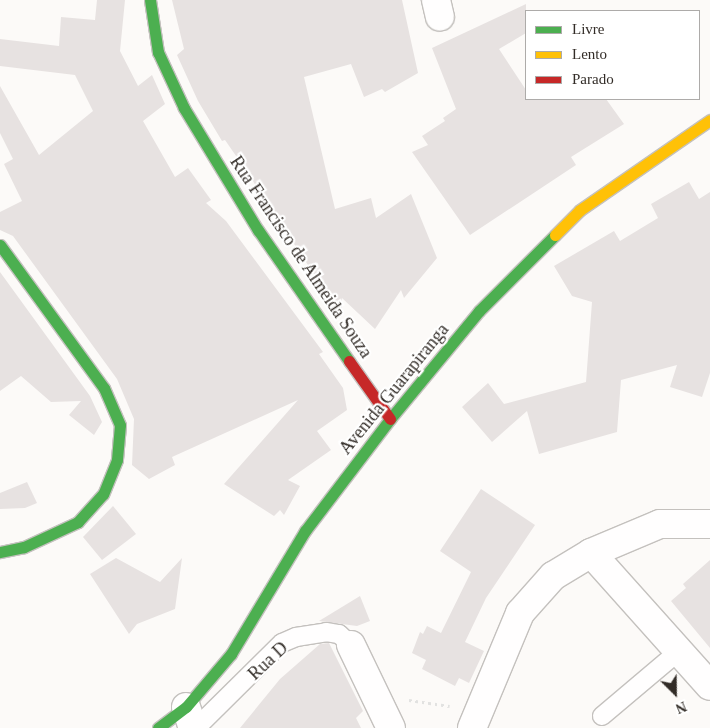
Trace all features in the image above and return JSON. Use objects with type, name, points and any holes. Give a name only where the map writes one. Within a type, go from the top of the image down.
[{"type":"street","name":"Rua Francisco de Almeida Souza","points":[[150,0],[158,52],[184,108],[258,230],[390,419]]},
{"type":"street","name":"Avenida Guarapiranga","points":[[158,728],[192,721],[305,531],[390,419],[479,311],[580,210],[710,120]]},
{"type":"street","points":[[0,245],[104,388],[120,425],[117,460],[103,494],[78,522],[24,547],[0,552]]},
{"type":"street","points":[[474,721],[520,613],[552,576],[591,553],[660,524],[710,524]]},
{"type":"street","points":[[591,553],[710,686]]},
{"type":"street","name":"Rua D","points":[[350,645],[377,696],[391,728]]},
{"type":"lane","name":"Rua D","points":[[192,721],[282,643],[326,632],[339,634],[350,645]]},
{"type":"lane","points":[[602,716],[679,651]]},
{"type":"path","points":[[377,696],[443,704],[474,721]]},
{"type":"building","points":[[97,0],[125,0],[120,51],[138,86],[152,75],[165,104],[143,121],[175,177],[188,168],[211,200],[206,203],[226,221],[323,352],[319,354],[343,388],[347,410],[317,431],[331,450],[288,480],[300,486],[284,515],[280,510],[274,516],[224,484],[298,400],[172,457],[175,465],[149,479],[132,465],[134,419],[117,379],[13,236],[0,230],[0,212],[22,201],[4,164],[13,159],[0,133],[0,86],[39,155],[93,111],[75,75],[0,66],[0,39],[59,46],[61,17],[95,20]]},
{"type":"building","points":[[172,0],[402,0],[418,73],[385,92],[382,89],[364,97],[351,64],[304,77],[335,209],[371,198],[376,218],[411,194],[437,258],[404,298],[401,290],[375,329],[342,298],[342,317],[243,166],[225,140],[222,141],[198,101],[177,55],[184,49]]},
{"type":"building","points":[[526,4],[525,34],[499,49],[525,88],[525,100],[607,100],[624,124],[571,157],[576,165],[470,235],[412,152],[428,145],[422,136],[445,121],[443,118],[456,109],[432,48]]},
{"type":"building","points":[[689,182],[699,199],[710,192],[710,373],[702,397],[670,387],[677,365],[621,380],[617,432],[539,454],[527,411],[492,442],[462,407],[488,383],[504,404],[586,382],[592,302],[572,296],[554,266],[614,231],[620,241],[658,218],[651,204]]},
{"type":"building","points":[[0,272],[90,396],[102,422],[94,435],[69,415],[81,401],[51,402],[21,376],[0,391]]},
{"type":"building","points":[[27,482],[37,503],[25,508],[0,509],[0,493]]},
{"type":"building","points":[[481,489],[535,525],[486,598],[465,642],[484,651],[469,683],[459,678],[455,686],[422,669],[426,660],[412,653],[420,632],[423,634],[427,626],[441,633],[471,572],[440,551]]},
{"type":"building","points":[[113,506],[136,534],[102,560],[83,537]]},
{"type":"building","points":[[116,558],[160,582],[182,558],[175,609],[137,624],[129,634],[90,574]]},
{"type":"building","points":[[710,560],[710,648],[671,601],[686,588],[683,584]]},
{"type":"building","points":[[360,596],[370,621],[357,626],[319,621]]},
{"type":"building","points":[[329,643],[363,711],[356,718],[361,728],[240,728],[280,679],[320,644]]},
{"type":"traffic: fast","points":[[150,0],[158,52],[184,108],[258,230],[349,361]]},
{"type":"traffic: fast","points":[[158,728],[186,707],[231,654],[305,531],[390,419],[479,311],[555,235]]},
{"type":"traffic: fast","points":[[0,245],[104,388],[120,425],[117,460],[103,494],[78,522],[24,547],[0,552]]},
{"type":"traffic: slow","points":[[555,235],[580,210],[710,120]]},
{"type":"traffic: jam","points":[[349,361],[390,419]]}]
